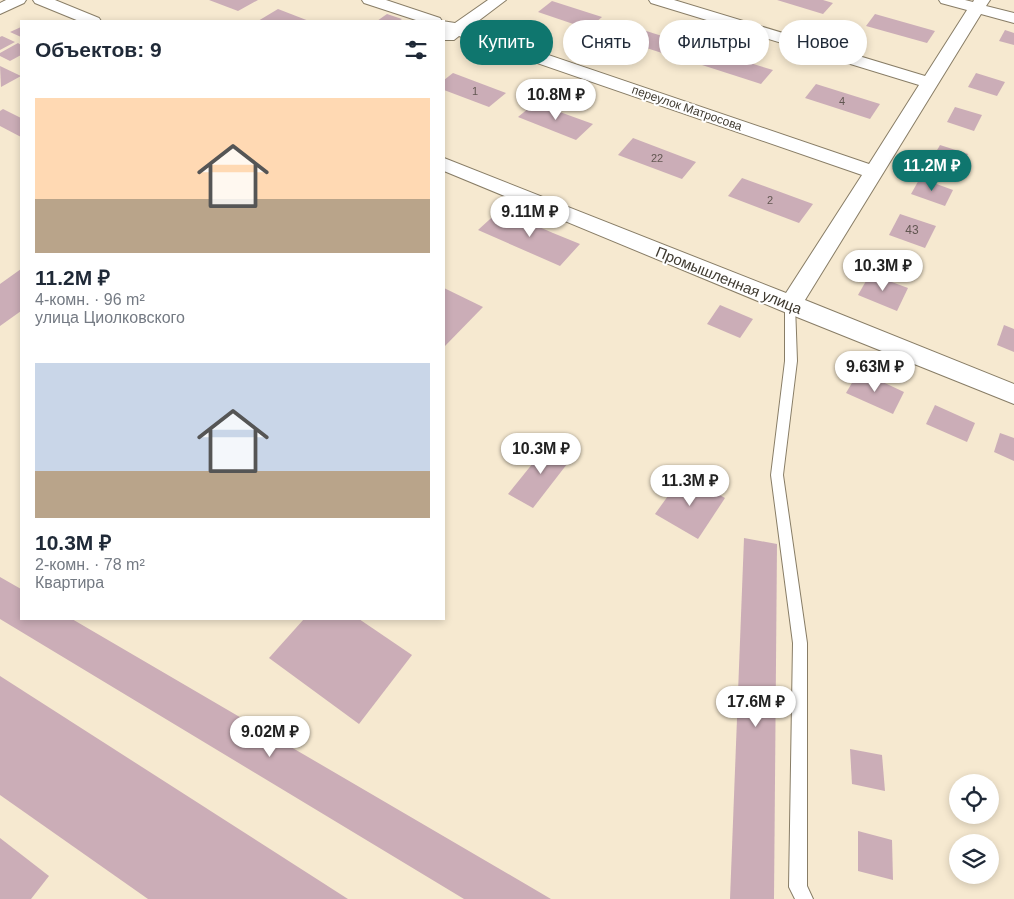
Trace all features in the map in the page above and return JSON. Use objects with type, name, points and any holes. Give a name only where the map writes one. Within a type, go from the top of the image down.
[{"type":"street","points":[[0,9],[18,0]]},
{"type":"street","points":[[41,0],[91,20]]},
{"type":"street","points":[[370,0],[431,20]]},
{"type":"street","points":[[448,31],[498,0]]},
{"type":"street","points":[[658,0],[930,82]]},
{"type":"street","points":[[947,0],[980,4],[1014,18]]},
{"type":"street","points":[[790,305],[980,4]]},
{"type":"street","name":"переулок Матросова","points":[[448,31],[874,172]]},
{"type":"street","name":"Промышленная улица","points":[[445,164],[1014,394]]},
{"type":"lane","points":[[790,305],[791,361],[777,474],[800,643],[798,887],[804,899]]},
{"type":"building","points":[[209,0],[258,0],[238,11]]},
{"type":"building","points":[[777,0],[823,0],[833,3],[823,14]]},
{"type":"building","points":[[552,1],[602,17],[598,20],[563,20],[538,12]]},
{"type":"building","points":[[278,9],[306,20],[260,20]]},
{"type":"building","points":[[387,14],[402,19],[400,20],[378,20]]},
{"type":"building","points":[[875,14],[935,31],[927,43],[867,26]]},
{"type":"building","points":[[20,27],[20,37],[10,32]]},
{"type":"building","points":[[1005,30],[1014,33],[1014,45],[999,41]]},
{"type":"building","points":[[649,32],[659,35],[659,52],[649,49]]},
{"type":"building","points":[[2,36],[15,42],[0,50],[0,37]]},
{"type":"building","points":[[18,43],[20,44],[20,56],[10,61],[0,56],[0,53]]},
{"type":"building","points":[[702,65],[757,65],[773,70],[761,84]]},
{"type":"building","points":[[0,66],[20,76],[20,77],[1,87]]},
{"type":"building","points":[[453,73],[506,93],[489,107],[445,90],[445,79]]},
{"type":"building","points":[[976,73],[1005,82],[997,96],[968,87]]},
{"type":"building","points":[[816,84],[880,104],[870,119],[805,98]]},
{"type":"building","points":[[535,103],[593,124],[576,140],[518,117]]},
{"type":"building","points":[[955,107],[982,115],[974,131],[947,122]]},
{"type":"building","points":[[3,109],[20,118],[20,136],[0,126],[0,111]]},
{"type":"building","points":[[633,138],[696,162],[682,179],[618,155]]},
{"type":"building","points":[[940,145],[968,154],[960,169],[932,159]]},
{"type":"building","points":[[742,178],[813,204],[799,223],[728,196]]},
{"type":"building","points":[[920,178],[953,190],[945,206],[911,194]]},
{"type":"building","points":[[500,210],[580,244],[560,266],[478,230]]},
{"type":"building","points":[[900,214],[936,226],[925,248],[889,235]]},
{"type":"building","points":[[20,270],[20,312],[0,326],[0,284]]},
{"type":"building","points":[[870,274],[908,288],[897,311],[858,295]]},
{"type":"building","points":[[445,288],[483,307],[445,346]]},
{"type":"building","points":[[720,305],[753,319],[740,338],[707,324]]},
{"type":"building","points":[[1004,325],[1014,329],[1014,352],[997,345]]},
{"type":"building","points":[[859,371],[904,392],[893,414],[846,393]]},
{"type":"building","points":[[935,405],[975,423],[967,442],[926,424]]},
{"type":"building","points":[[1000,433],[1014,438],[1014,461],[994,452]]},
{"type":"building","points":[[550,442],[574,455],[533,508],[508,494]]},
{"type":"building","points":[[683,475],[725,498],[698,539],[655,514]]},
{"type":"building","points":[[744,538],[777,544],[774,899],[730,899]]},
{"type":"building","points":[[0,577],[20,588],[20,620],[74,620],[551,899],[464,899],[0,619]]},
{"type":"building","points":[[303,620],[360,620],[412,655],[359,724],[269,658]]},
{"type":"building","points":[[0,676],[348,899],[148,899],[0,795]]},
{"type":"building","points":[[850,749],[882,755],[885,791],[852,784]]},
{"type":"building","points":[[858,831],[892,840],[893,880],[858,871]]},
{"type":"building","points":[[0,838],[49,876],[31,899],[0,899]]}]
